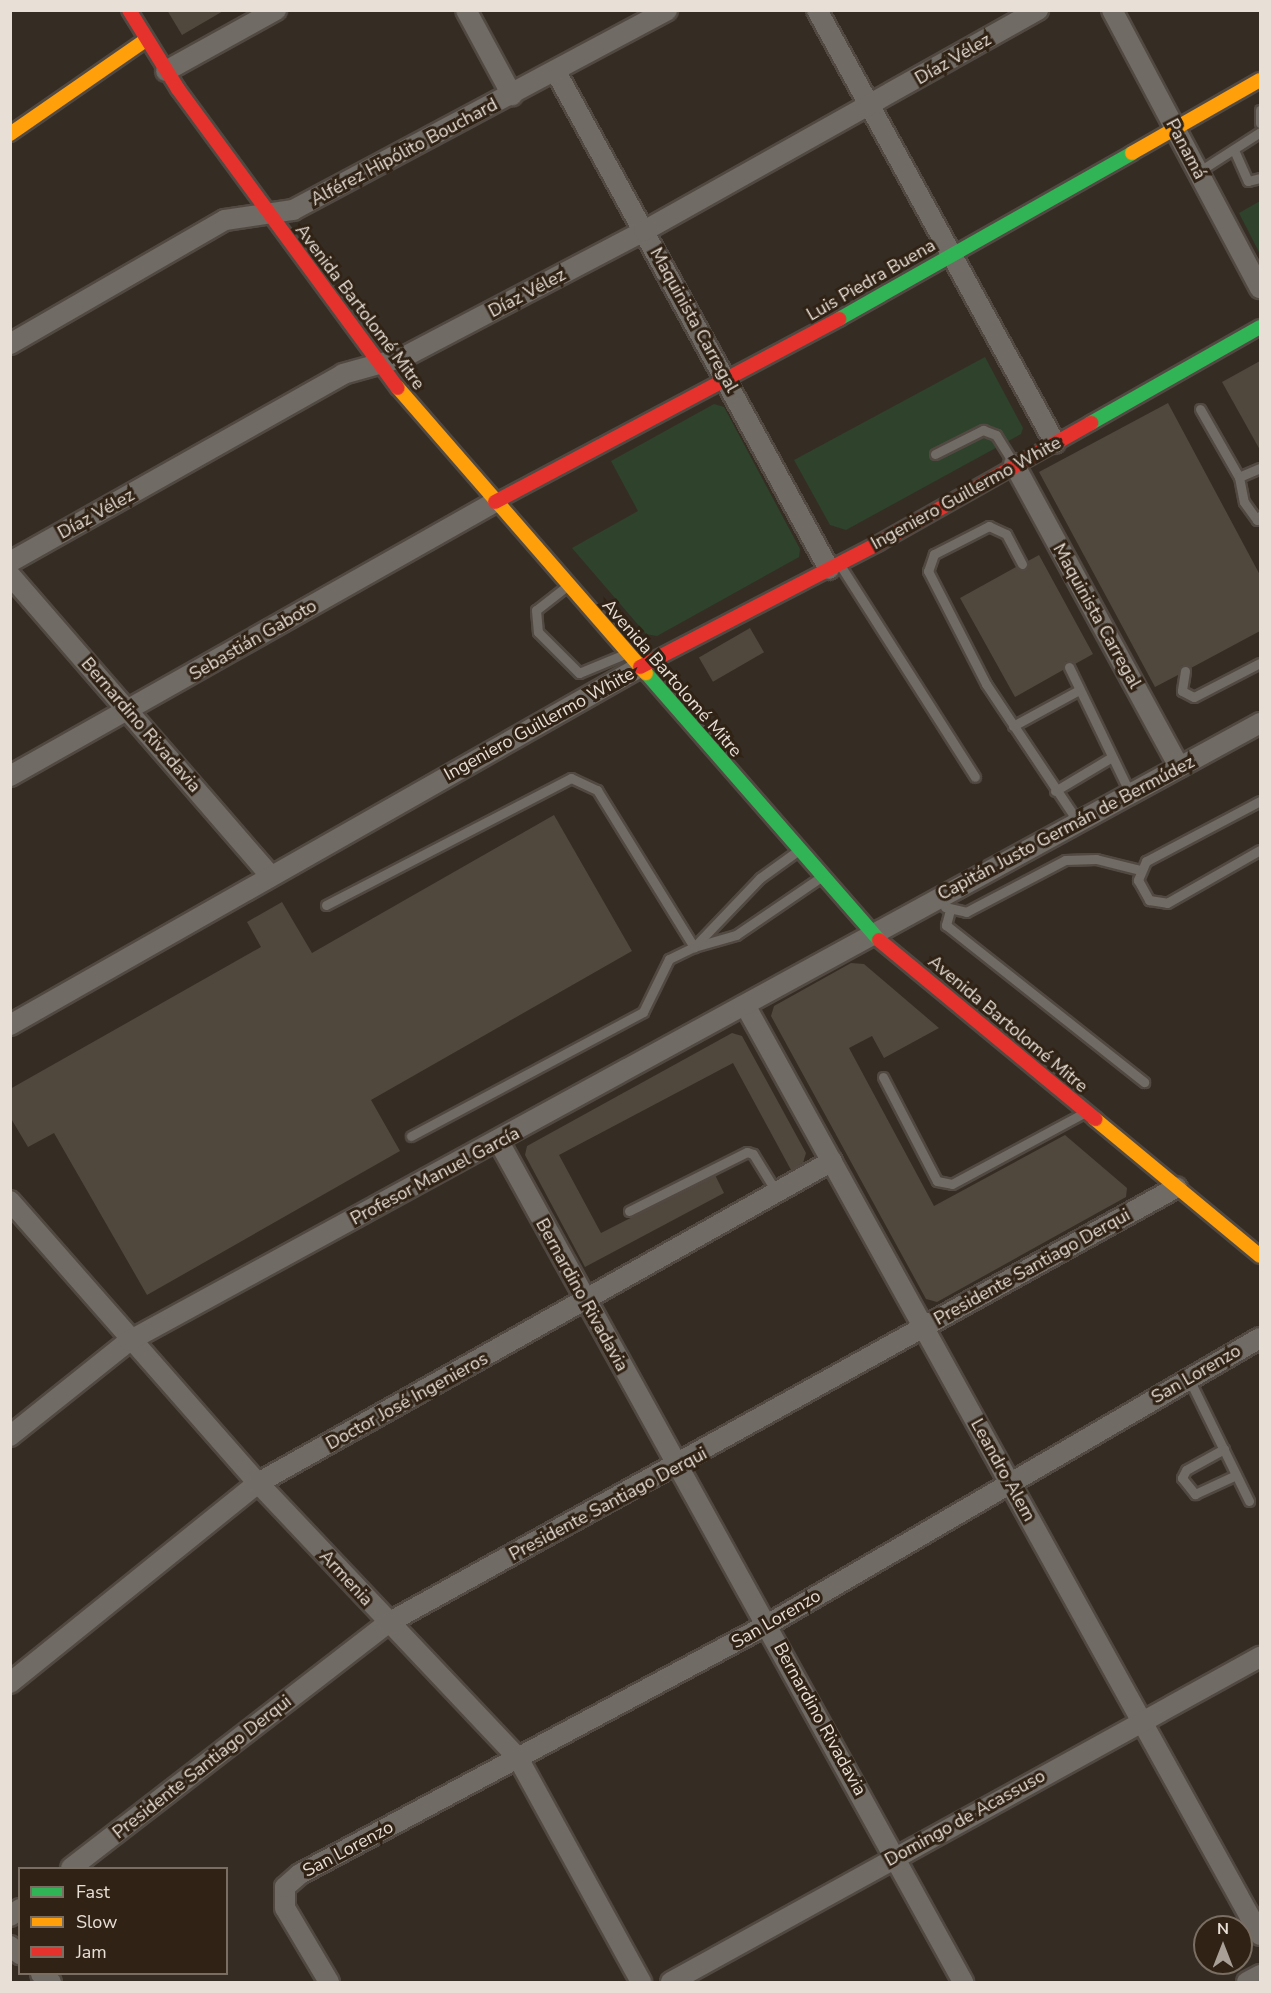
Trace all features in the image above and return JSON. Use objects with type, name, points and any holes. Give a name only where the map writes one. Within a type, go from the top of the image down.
[{"type":"street","name":"Avenida Bartolomé Mitre","points":[[129,10],[166,71],[378,365],[567,586],[871,933],[1260,1256]]},
{"type":"street","points":[[166,71],[276,10]]},
{"type":"street","points":[[466,10],[512,95]]},
{"type":"street","name":"Alférez Hipólito Bouchard","points":[[10,344],[225,220],[293,210],[556,72],[667,10]]},
{"type":"street","points":[[817,10],[1055,443]]},
{"type":"street","name":"Díaz Vélez","points":[[10,562],[343,374],[404,357],[644,231],[871,106],[1038,10]]},
{"type":"street","name":"Panamá","points":[[1112,10],[1260,288]]},
{"type":"street","points":[[10,135],[146,40]]},
{"type":"street","name":"Maquinista Carregal","points":[[556,72],[728,382],[834,566]]},
{"type":"street","name":"Luis Piedra Buena","points":[[495,502],[728,382],[1260,80]]},
{"type":"street","name":"Ingeniero Guillermo White","points":[[10,1025],[271,876],[633,660],[834,566],[1260,327]]},
{"type":"street","name":"Maquinista Carregal","points":[[1014,464],[1179,767]]},
{"type":"street","name":"Sebastián Gaboto","points":[[10,776],[130,712],[495,502]]},
{"type":"street","name":"Bernardino Rivadavia","points":[[10,575],[271,876]]},
{"type":"street","name":"Capitán Justo Germán de Bermúdez","points":[[871,933],[942,904],[1078,822],[1260,723]]},
{"type":"street","name":"Profesor Manuel García","points":[[10,1436],[129,1341],[499,1142],[871,933]]},
{"type":"street","name":"Leandro Alem","points":[[744,1005],[1260,1935]]},
{"type":"street","name":"Bernardino Rivadavia","points":[[499,1142],[585,1304],[679,1466],[896,1856],[963,1983]]},
{"type":"street","name":"Doctor José Ingenieros","points":[[10,1683],[258,1483],[585,1304],[832,1161]]},
{"type":"street","name":"Presidente Santiago Derqui","points":[[74,1867],[388,1623],[679,1466],[924,1326],[1177,1187]]},
{"type":"street","name":"Armenia","points":[[10,1201],[129,1341],[258,1483],[518,1758],[641,1983]]},
{"type":"street","name":"San Lorenzo","points":[[329,1983],[285,1908],[285,1887],[518,1758],[767,1625],[1009,1482],[1260,1338]]},
{"type":"street","name":"Domingo de Acassuso","points":[[671,1983],[896,1856],[1260,1657]]},
{"type":"street","points":[[1247,1983],[1260,1975]]},
{"type":"lane","points":[[1260,110],[1260,123]]},
{"type":"lane","points":[[1198,172],[1260,132]]},
{"type":"lane","points":[[1234,150],[1248,180],[1260,178]]},
{"type":"lane","points":[[1200,409],[1239,477],[1244,502],[1259,521]]},
{"type":"lane","points":[[935,454],[983,430],[996,435],[1014,464]]},
{"type":"lane","points":[[1239,477],[1260,468]]},
{"type":"lane","points":[[1022,564],[1006,534],[989,526],[934,554],[929,563],[986,684],[1055,791],[1078,822]]},
{"type":"lane","points":[[834,566],[975,777]]},
{"type":"lane","points":[[567,586],[536,610],[538,632],[579,673],[633,660]]},
{"type":"lane","points":[[1185,671],[1182,692],[1194,697],[1260,663]]},
{"type":"lane","points":[[1069,667],[1130,793]]},
{"type":"lane","points":[[1013,726],[1079,690]]},
{"type":"lane","points":[[1055,791],[1112,757]]},
{"type":"lane","points":[[326,905],[571,778],[597,790],[694,948]]},
{"type":"lane","points":[[1260,801],[1146,861],[1140,870],[1142,892],[1149,900],[1167,903],[1260,850]]},
{"type":"lane","points":[[694,948],[760,878],[798,851]]},
{"type":"lane","points":[[1140,870],[1096,859],[1065,860],[966,912],[942,904],[946,925],[1144,1082]]},
{"type":"lane","points":[[411,1136],[643,1012],[669,959],[736,934],[821,877]]},
{"type":"lane","points":[[883,1077],[937,1181],[952,1184],[1086,1112]]},
{"type":"lane","points":[[629,1211],[747,1152],[753,1154],[777,1193]]},
{"type":"lane","points":[[1189,1379],[1249,1501]]},
{"type":"lane","points":[[1224,1449],[1182,1478],[1195,1494],[1236,1475]]},
{"type":"green space","points":[[1260,201],[1260,254],[1239,213]]},
{"type":"green space","points":[[985,357],[1023,428],[1021,434],[846,530],[830,525],[794,460]]},
{"type":"green space","points":[[714,404],[724,407],[800,549],[799,557],[657,636],[646,634],[572,548],[638,511],[611,461]]},
{"type":"building","points":[[167,10],[225,10],[182,35]]},
{"type":"building","points":[[1260,361],[1260,450],[1222,382]]},
{"type":"building","points":[[1168,403],[1260,575],[1260,631],[1191,668],[1182,665],[1178,675],[1155,687],[1039,472]]},
{"type":"building","points":[[1039,555],[1093,654],[1075,664],[1066,661],[1063,670],[1015,697],[960,598],[1016,567],[1026,570],[1028,561]]},
{"type":"building","points":[[750,628],[764,652],[713,682],[699,658]]},
{"type":"building","points":[[554,815],[632,951],[371,1100],[400,1151],[147,1295],[54,1133],[28,1147],[10,1117],[10,1089],[261,947],[247,922],[282,902],[312,953]]},
{"type":"building","points":[[851,963],[864,964],[939,1028],[884,1058],[872,1036],[849,1048],[934,1206],[1065,1135],[1127,1188],[1126,1197],[937,1302],[926,1299],[771,1016],[774,1006]]},
{"type":"building","points":[[732,1033],[742,1036],[806,1153],[803,1163],[791,1170],[733,1063],[559,1155],[601,1233],[715,1175],[724,1193],[585,1267],[525,1155],[527,1146]]},
{"type":"traffic: fast","points":[[839,319],[1132,153]]},
{"type":"traffic: fast","points":[[1091,423],[1260,327]]},
{"type":"traffic: fast","points":[[646,673],[879,940]]},
{"type":"traffic: slow","points":[[10,134],[146,40]]},
{"type":"traffic: slow","points":[[1132,153],[1260,80]]},
{"type":"traffic: slow","points":[[398,388],[646,673]]},
{"type":"traffic: slow","points":[[1095,1119],[1260,1256]]},
{"type":"traffic: jam","points":[[129,10],[178,89],[398,388]]},
{"type":"traffic: jam","points":[[495,502],[839,319]]},
{"type":"traffic: jam","points":[[640,667],[879,543],[1091,423]]},
{"type":"traffic: jam","points":[[879,940],[1095,1119]]}]
